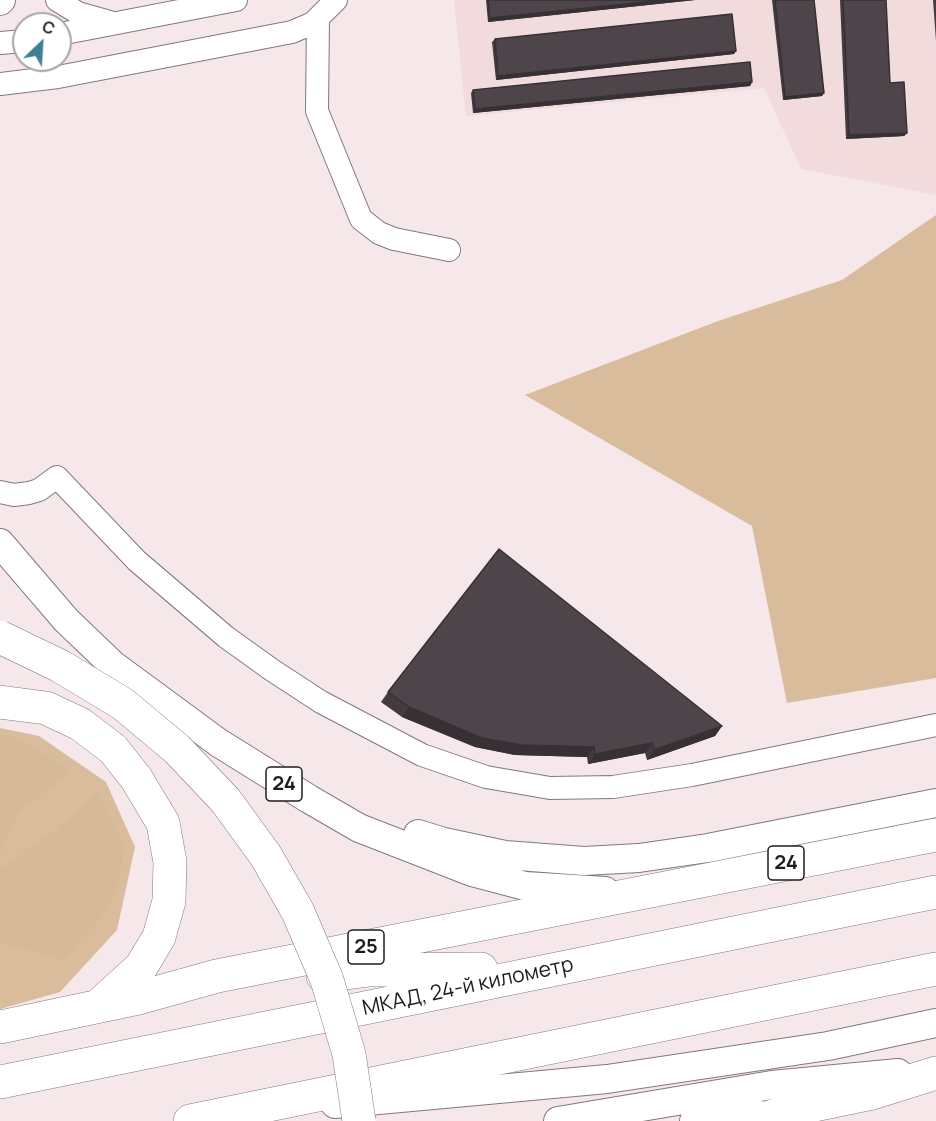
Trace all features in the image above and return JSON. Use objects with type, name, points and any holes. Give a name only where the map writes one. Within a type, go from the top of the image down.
[{"type":"highway","points":[[0,637],[60,666],[123,704],[177,749],[233,810],[272,865],[297,912],[327,980],[349,1054],[359,1121]]},
{"type":"highway","points":[[0,702],[46,708],[80,724],[113,749],[136,778],[163,822],[170,872],[169,901],[159,937],[141,967],[96,1007],[0,1027]]},
{"type":"highway","name":"24","points":[[637,891],[936,834]]},
{"type":"highway","name":"25","points":[[96,1007],[217,976],[562,910],[637,891]]},
{"type":"highway","name":"МКАД, 24-й километр","points":[[0,1082],[936,892]]},
{"type":"highway","points":[[138,998],[369,970],[561,968]]},
{"type":"highway","points":[[205,1118],[936,969]]},
{"type":"highway","points":[[756,1121],[800,1108],[872,1093],[936,1073]]},
{"type":"main road","name":"24","points":[[0,543],[66,620],[112,665],[219,743],[359,828],[472,872],[525,886],[576,891],[637,891]]},
{"type":"main road","name":"24","points":[[309,799],[444,842],[505,855],[584,861],[639,858],[936,803]]},
{"type":"main road","points":[[205,1118],[607,1079],[828,1046],[936,1023]]},
{"type":"main road","points":[[558,1121],[772,1085],[936,1066]]},
{"type":"main road","points":[[693,1121],[768,1100],[898,1072]]},
{"type":"street","points":[[57,0],[92,19],[118,22]]},
{"type":"street","points":[[72,32],[236,0]]},
{"type":"street","points":[[0,84],[58,77],[292,32],[318,18],[336,0]]},
{"type":"street","points":[[318,18],[317,111],[361,219],[379,233],[394,239],[449,250]]},
{"type":"street","points":[[0,492],[14,495],[29,493],[39,490],[57,477],[96,520],[163,585],[226,637],[272,670],[321,702],[422,755],[486,777],[550,788],[613,788],[692,775],[936,725]]},
{"type":"shaded area","points":[[454,0],[936,0],[936,195],[801,169],[764,88],[466,116]]},
{"type":"shaded area","points":[[936,215],[936,678],[787,703],[752,526],[525,395],[718,321],[842,280]]},
{"type":"shaded area","points":[[0,728],[39,736],[106,782],[135,847],[117,930],[60,992],[0,1009]]},
{"type":"shaded area","points":[[0,734],[17,739],[72,770],[17,814],[0,853]]},
{"type":"shaded area","points":[[97,791],[112,817],[123,847],[120,878],[110,907],[63,960],[0,942],[0,869],[57,829]]},
{"type":"building","points":[[488,0],[665,0],[490,18]]},
{"type":"building","points":[[775,0],[814,0],[824,93],[785,97]]},
{"type":"building","points":[[843,0],[886,0],[890,83],[904,82],[907,133],[849,135]]},
{"type":"building","points":[[732,14],[736,51],[498,76],[495,39]]},
{"type":"building","points":[[750,62],[752,82],[475,109],[473,90]]},
{"type":"building","points":[[499,549],[722,726],[654,750],[652,743],[595,754],[594,747],[522,745],[482,738],[409,707],[388,692]]}]
